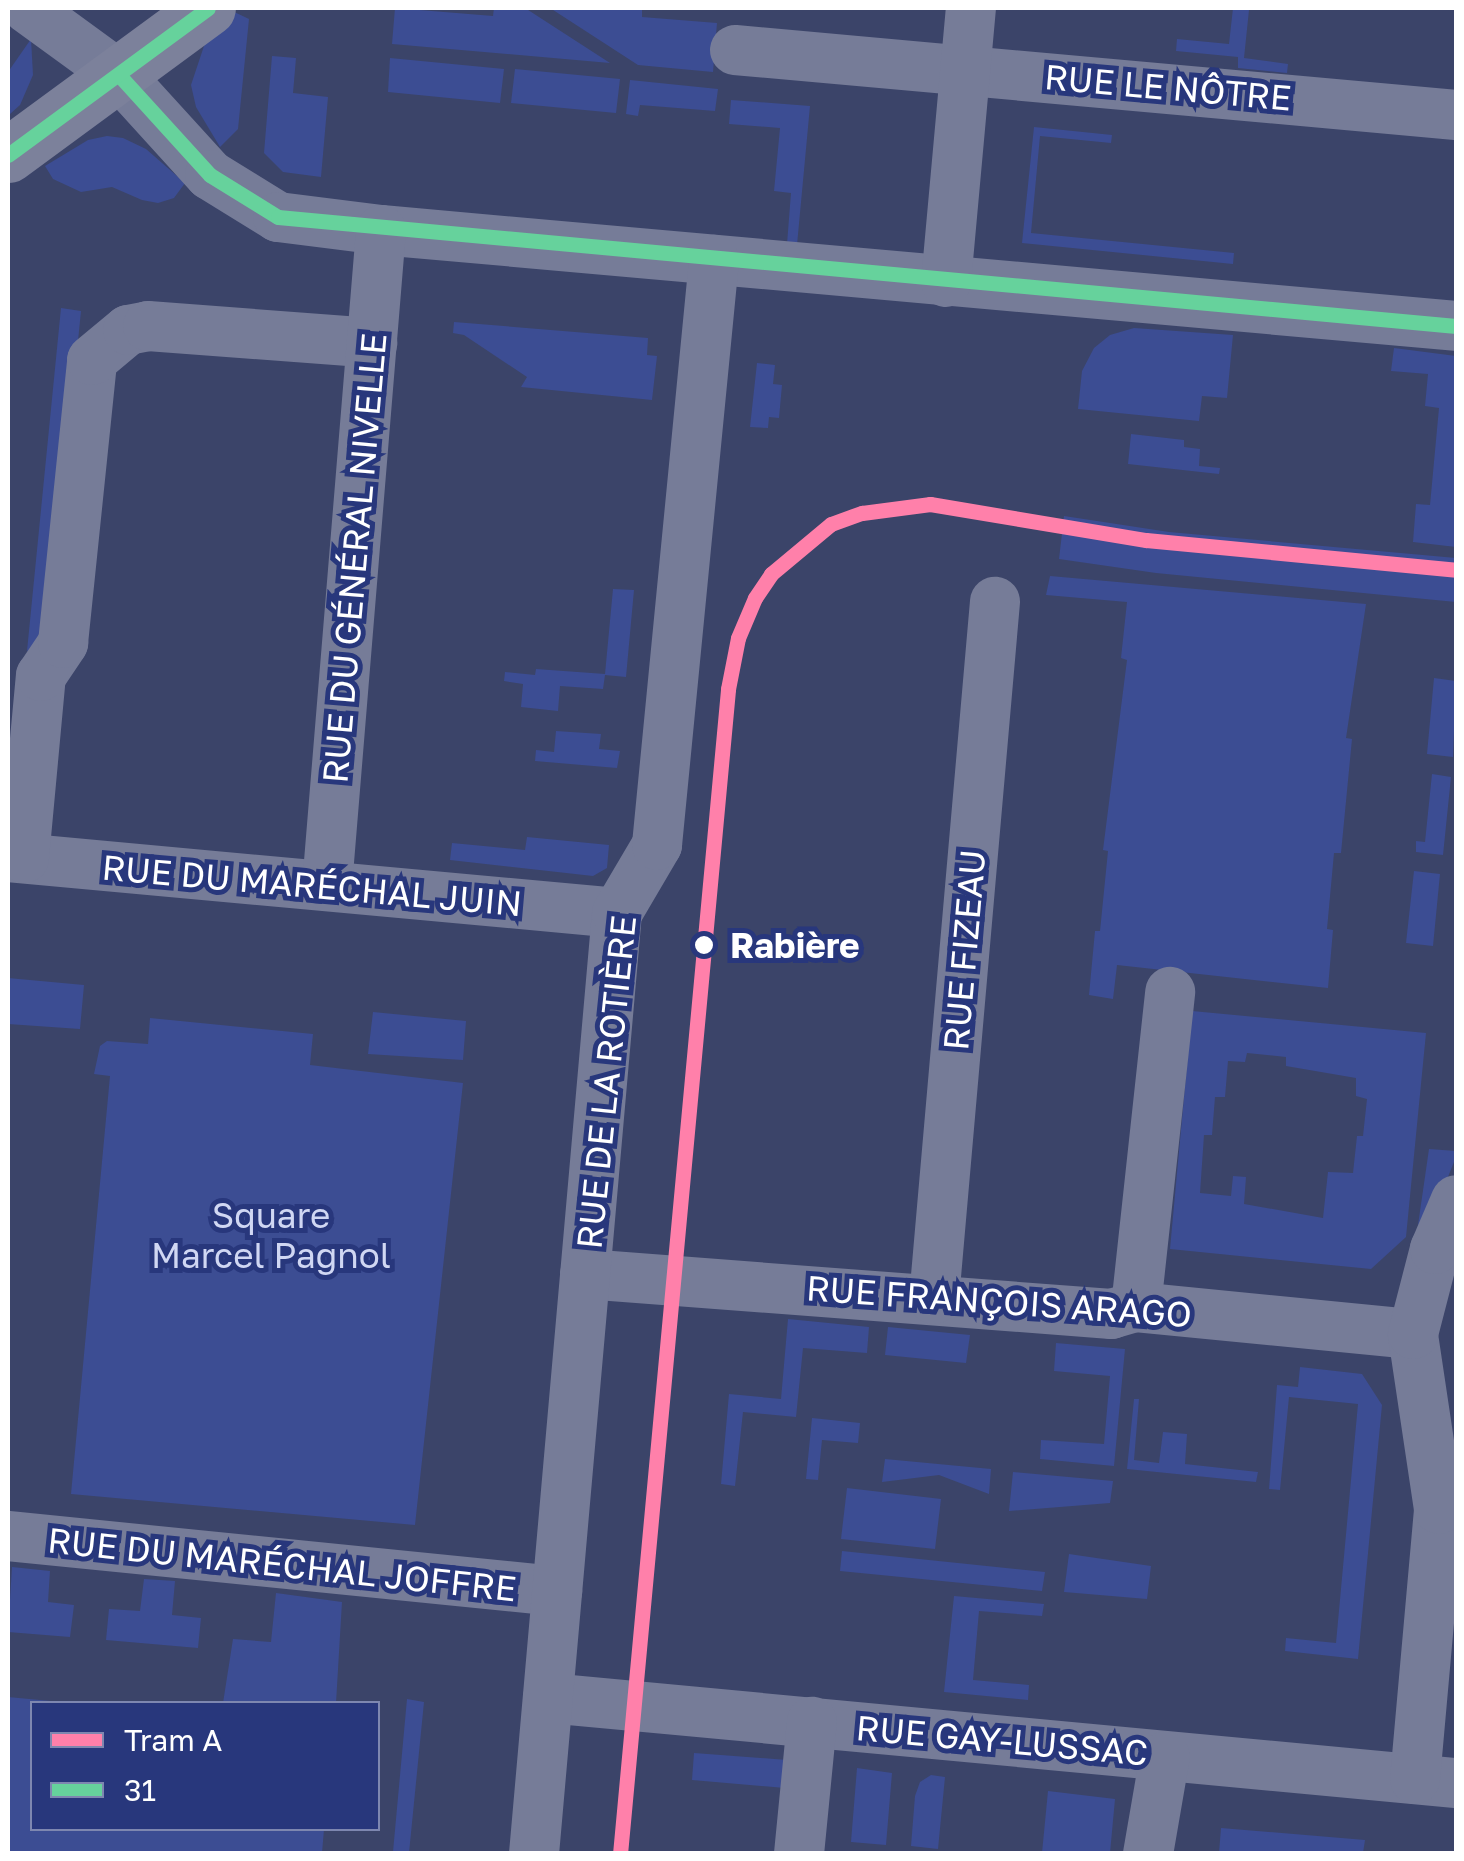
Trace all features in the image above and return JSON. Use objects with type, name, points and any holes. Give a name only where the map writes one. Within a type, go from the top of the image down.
[{"type":"main road","points":[[8,155],[149,44],[208,8]]},
{"type":"street","points":[[27,8],[149,44],[210,175],[278,217],[381,230],[1456,326]]},
{"type":"street","points":[[946,282],[970,8]]},
{"type":"street","name":"RUE LE NÔTRE","points":[[735,50],[1456,115]]},
{"type":"street","name":"RUE DU GÉNÉRAL NIVELLE","points":[[327,886],[381,230]]},
{"type":"street","name":"RUE DE LA ROTIÈRE","points":[[534,1854],[617,913],[657,845],[714,260]]},
{"type":"street","points":[[16,858],[24,673],[63,643],[92,360],[128,330],[148,326],[372,343]]},
{"type":"street","name":"RUE FIZEAU","points":[[934,1299],[995,602]]},
{"type":"street","name":"RUE DU MARÉCHAL JUIN","points":[[16,858],[617,913]]},
{"type":"street","points":[[1136,1308],[1170,992]]},
{"type":"street","points":[[1436,1781],[1440,1509],[1413,1334],[1436,1250],[1456,1200]]},
{"type":"street","name":"RUE FRANÇOIS ARAGO","points":[[585,1274],[1111,1314],[1136,1308],[1413,1334]]},
{"type":"street","name":"RUE DU MARÉCHAL JOFFRE","points":[[8,1536],[558,1591]]},
{"type":"street","name":"RUE GAY-LUSSAC","points":[[548,1698],[1436,1781]]},
{"type":"street","points":[[799,1854],[812,1722]]},
{"type":"street","points":[[1148,1854],[1166,1756]]},
{"type":"green space","points":[[395,8],[493,16],[494,8],[525,8],[610,63],[392,44]]},
{"type":"green space","points":[[550,8],[642,8],[642,17],[717,23],[713,72],[638,65]]},
{"type":"green space","points":[[1233,8],[1249,10],[1244,58],[1288,64],[1287,73],[1238,68],[1238,57],[1176,51],[1177,39],[1229,44]]},
{"type":"green space","points":[[228,9],[249,19],[238,129],[220,147],[196,107],[191,85],[204,46]]},
{"type":"green space","points":[[31,39],[33,75],[20,105],[10,114],[8,72]]},
{"type":"green space","points":[[272,56],[296,58],[293,93],[328,97],[321,177],[283,172],[264,153]]},
{"type":"green space","points":[[390,58],[504,69],[500,103],[388,92]]},
{"type":"green space","points":[[515,69],[620,79],[616,113],[511,103]]},
{"type":"green space","points":[[630,80],[718,89],[715,111],[640,105],[638,116],[626,114]]},
{"type":"green space","points":[[731,100],[810,106],[797,245],[787,244],[791,193],[774,191],[780,128],[729,124]]},
{"type":"green space","points":[[1034,127],[1112,135],[1111,143],[1040,136],[1031,233],[1234,253],[1233,264],[1022,243]]},
{"type":"green space","points":[[123,138],[146,149],[185,183],[174,198],[158,203],[112,187],[81,192],[53,179],[45,166],[88,140]]},
{"type":"green space","points":[[61,308],[81,311],[48,641],[27,651]]},
{"type":"green space","points":[[454,322],[648,338],[647,355],[657,356],[652,400],[521,387],[527,377],[464,335],[453,333]]},
{"type":"green space","points":[[1134,328],[1233,335],[1227,398],[1202,396],[1199,421],[1078,409],[1082,371],[1094,348],[1110,335]]},
{"type":"green space","points":[[1394,348],[1456,356],[1456,547],[1413,542],[1416,504],[1430,505],[1439,408],[1425,406],[1428,374],[1391,371]]},
{"type":"green space","points":[[757,363],[775,365],[773,384],[782,385],[779,418],[769,417],[768,428],[750,427]]},
{"type":"green space","points":[[1131,434],[1184,440],[1184,447],[1200,449],[1199,466],[1220,468],[1219,474],[1128,464]]},
{"type":"green space","points":[[1064,516],[1169,532],[1456,558],[1456,602],[1156,573],[1059,559]]},
{"type":"green space","points":[[1050,576],[1366,604],[1346,738],[1352,739],[1341,853],[1334,853],[1327,929],[1333,930],[1328,988],[1117,965],[1113,999],[1089,995],[1095,931],[1100,931],[1108,851],[1103,850],[1127,660],[1121,658],[1127,602],[1046,595]]},
{"type":"green space","points":[[613,589],[634,590],[626,677],[605,675],[603,689],[560,686],[558,711],[521,707],[523,684],[504,681],[505,672],[535,675],[536,669],[605,674]]},
{"type":"green space","points":[[1434,678],[1456,681],[1453,757],[1427,754]]},
{"type":"green space","points":[[556,731],[601,734],[599,749],[620,751],[617,768],[535,761],[536,750],[554,752]]},
{"type":"green space","points":[[1432,774],[1451,777],[1443,855],[1416,852],[1416,841],[1425,842]]},
{"type":"green space","points":[[527,837],[609,845],[607,868],[593,876],[450,860],[452,843],[525,850]]},
{"type":"green space","points":[[1414,871],[1440,874],[1433,946],[1406,943]]},
{"type":"green space","points":[[8,978],[84,985],[80,1029],[8,1024]]},
{"type":"green space","points":[[1192,1011],[1426,1033],[1406,1237],[1371,1269],[1170,1249]],"holes":[[[1247,1053],[1286,1057],[1286,1066],[1356,1078],[1356,1096],[1367,1099],[1353,1173],[1328,1172],[1323,1218],[1244,1204],[1246,1177],[1233,1176],[1231,1196],[1200,1193],[1204,1135],[1212,1135],[1215,1097],[1225,1097],[1228,1061],[1245,1062]]]},
{"type":"green space","points":[[373,1012],[466,1021],[463,1060],[368,1054]]},
{"type":"green space","name":"Square Marcel Pagnol","points":[[150,1018],[313,1034],[310,1065],[463,1083],[415,1525],[71,1494],[110,1076],[94,1074],[100,1046],[107,1041],[148,1044]]},
{"type":"green space","points":[[1429,1149],[1456,1151],[1456,1157],[1425,1234],[1417,1232]]},
{"type":"green space","points":[[788,1319],[869,1327],[867,1353],[803,1348],[796,1417],[743,1412],[735,1486],[721,1484],[729,1394],[781,1399]]},
{"type":"green space","points":[[888,1327],[970,1335],[966,1363],[885,1355]]},
{"type":"green space","points":[[1056,1343],[1125,1349],[1114,1466],[1040,1459],[1041,1440],[1104,1444],[1110,1376],[1054,1371]]},
{"type":"green space","points":[[1300,1367],[1362,1374],[1382,1405],[1358,1659],[1285,1651],[1286,1638],[1336,1643],[1358,1404],[1289,1397],[1280,1490],[1269,1489],[1277,1385],[1298,1387]]},
{"type":"green space","points":[[1134,1399],[1139,1399],[1134,1460],[1159,1463],[1163,1432],[1187,1434],[1185,1464],[1258,1472],[1256,1482],[1127,1469]]},
{"type":"green space","points":[[812,1418],[860,1423],[858,1443],[822,1440],[818,1480],[806,1479]]},
{"type":"green space","points":[[885,1459],[991,1469],[989,1494],[939,1475],[882,1482]]},
{"type":"green space","points":[[1013,1472],[1113,1481],[1110,1503],[1009,1511]]},
{"type":"green space","points":[[847,1488],[941,1499],[935,1549],[841,1539]]},
{"type":"green space","points":[[842,1551],[1045,1572],[1042,1591],[840,1571]]},
{"type":"green space","points":[[1069,1554],[1151,1566],[1147,1599],[1064,1592]]},
{"type":"green space","points":[[12,1567],[50,1571],[48,1602],[74,1605],[70,1637],[8,1632]]},
{"type":"green space","points":[[144,1579],[175,1581],[172,1615],[201,1618],[198,1648],[106,1640],[109,1609],[140,1611]]},
{"type":"green space","points":[[276,1593],[342,1602],[336,1701],[223,1701],[233,1639],[271,1642]]},
{"type":"green space","points":[[954,1596],[1044,1604],[1042,1616],[979,1611],[973,1680],[1029,1685],[1028,1700],[944,1692]]},
{"type":"green space","points":[[8,1697],[51,1701],[30,1701],[30,1831],[324,1831],[322,1853],[8,1853]]},
{"type":"green space","points":[[407,1699],[424,1702],[409,1853],[405,1854],[393,1852]]},
{"type":"green space","points":[[694,1753],[787,1760],[785,1788],[692,1780]]},
{"type":"green space","points":[[857,1768],[892,1773],[886,1845],[851,1842]]},
{"type":"green space","points":[[931,1775],[945,1777],[938,1849],[911,1846],[915,1796],[920,1782]]},
{"type":"green space","points":[[1048,1791],[1115,1799],[1110,1853],[1042,1853]]},
{"type":"green space","points":[[1221,1828],[1365,1840],[1363,1853],[1219,1853]]},
{"type":"tram line","name":"A","points":[[620,1854],[728,689],[738,638],[755,598],[771,574],[831,524],[862,513],[930,504],[1146,540],[1456,570]]},
{"type":"transit line","name":"31","points":[[8,155],[208,8]]},
{"type":"transit line","name":"31","points":[[119,75],[210,175],[278,217],[1456,326]]},
{"type":"place","name":"Rabière","points":[[704,945]]}]
